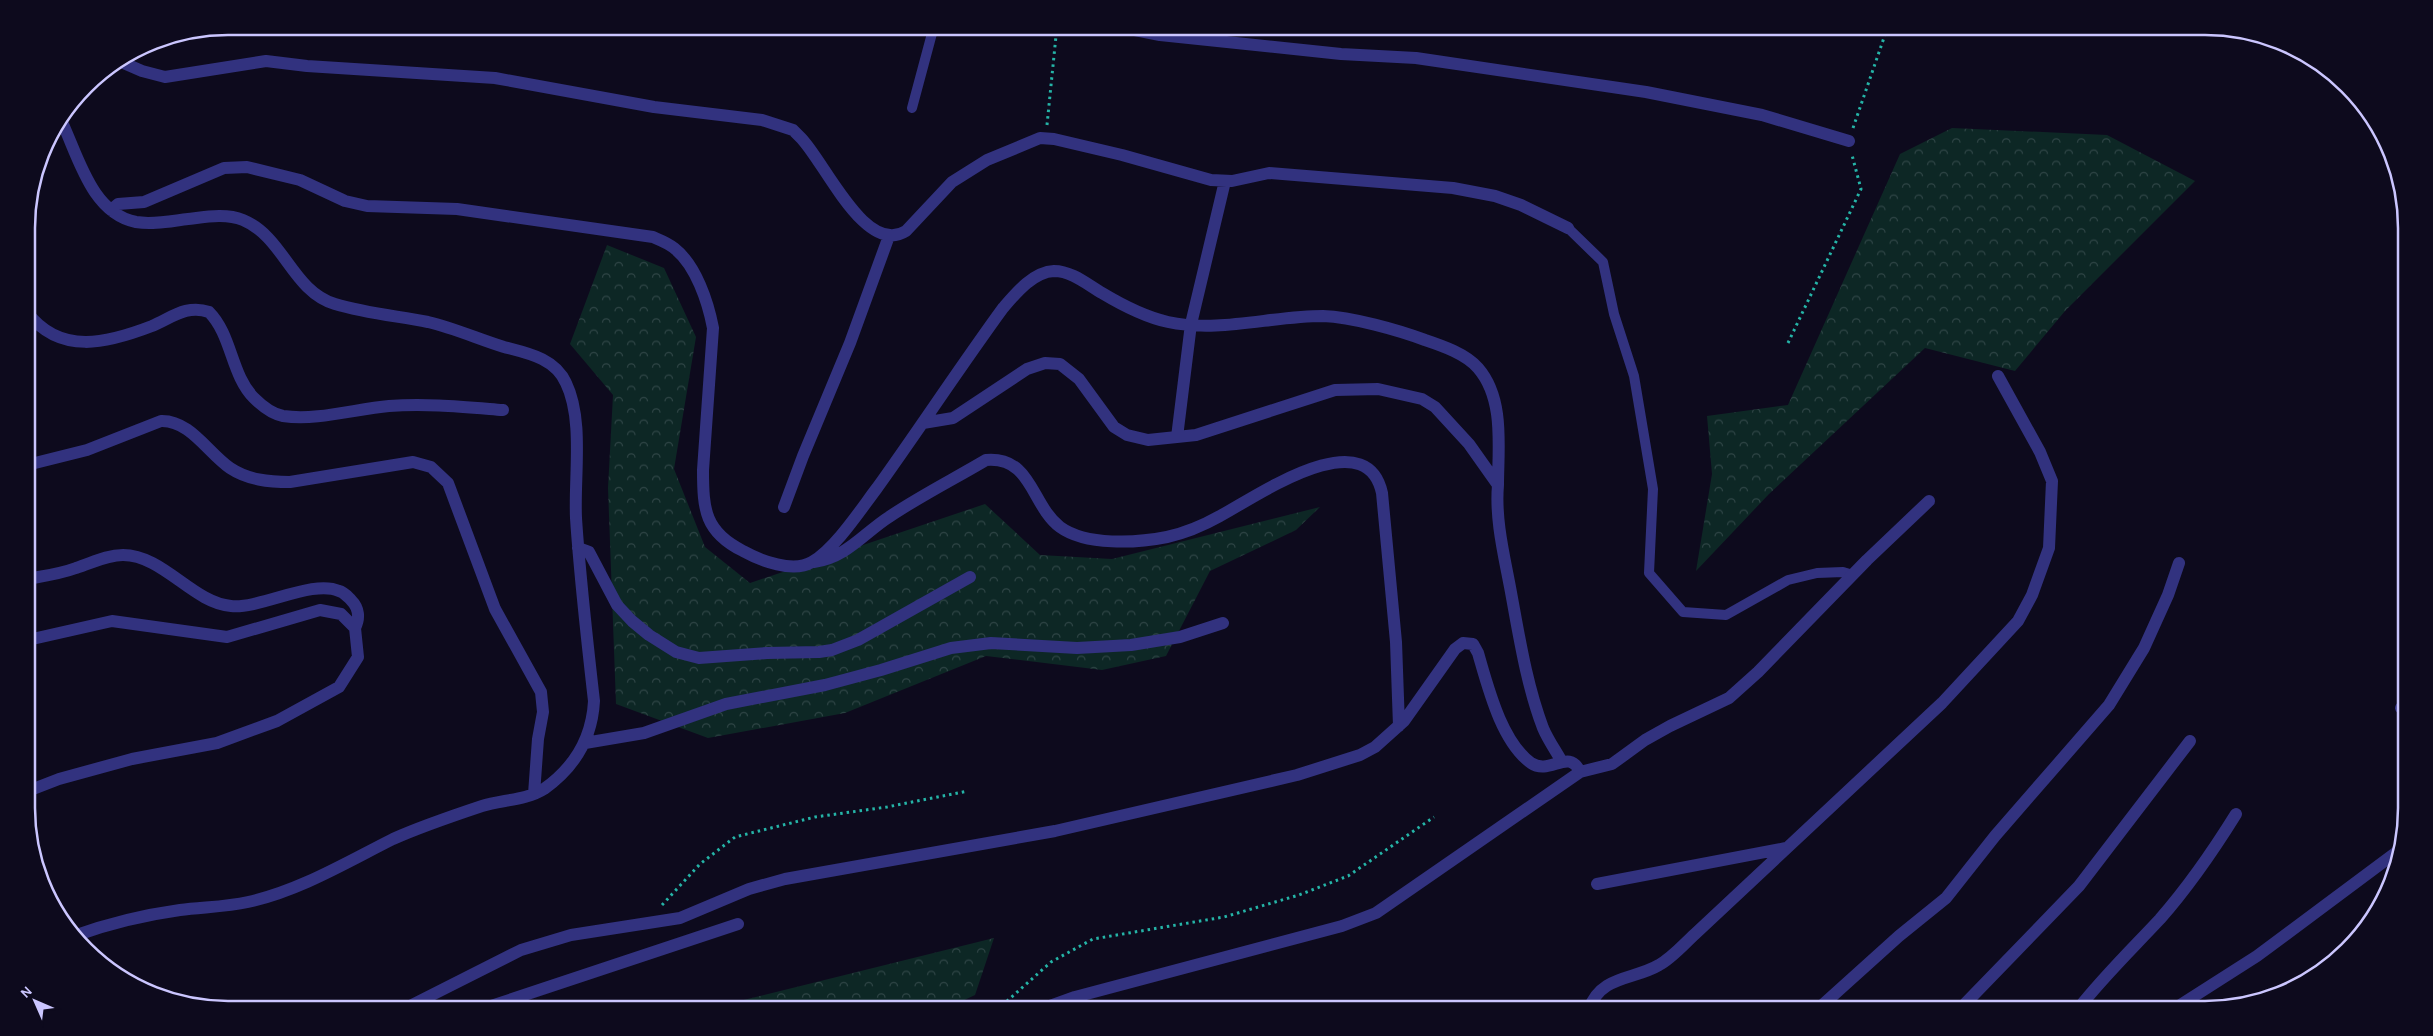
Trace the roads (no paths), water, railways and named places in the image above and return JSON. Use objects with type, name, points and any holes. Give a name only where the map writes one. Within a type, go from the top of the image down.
[{"type":"street","points":[[1160,35],[1341,54],[1416,58],[1646,92],[1762,115],[1849,141]]},
{"type":"street","points":[[127,64],[142,71],[165,77],[266,62],[496,78],[654,107],[762,120],[792,130],[800,137],[855,214],[872,230],[889,236],[898,236],[906,231],[943,189],[987,160],[1033,140],[1046,138],[1122,154],[1211,180],[1246,179],[1269,173],[1453,188],[1495,196],[1521,205],[1568,228]]},
{"type":"street","points":[[64,127],[86,177],[110,210],[120,216],[136,222],[151,223],[210,216],[233,217],[244,220],[260,229],[273,242],[301,280],[321,298],[355,309],[430,323],[542,358],[562,376],[572,399],[576,430],[578,548],[594,701],[593,722],[585,743],[572,765],[534,794],[485,805],[396,838],[306,882],[265,898],[178,910],[130,920],[82,934]]},
{"type":"street","points":[[110,210],[118,204],[144,202],[224,168],[247,167],[300,180],[345,201],[367,206],[390,208],[423,207],[506,215],[653,237],[674,247],[696,278],[713,328],[703,490],[712,528],[732,545],[764,560],[801,566],[840,555],[889,517],[986,460],[1000,458],[1019,471],[1059,526],[1077,536],[1108,541],[1134,542],[1168,536],[1193,528],[1308,470],[1333,462],[1359,464],[1366,467],[1376,478],[1382,493],[1396,642],[1399,726]]},
{"type":"street","points":[[1177,437],[1191,324],[1225,181]]},
{"type":"street","points":[[784,507],[806,446],[850,343],[889,236]]},
{"type":"street","points":[[812,562],[854,520],[1004,308],[1018,292],[1040,275],[1055,271],[1068,274],[1152,317],[1168,322],[1240,325],[1304,317],[1340,318],[1402,331],[1440,345],[1479,368],[1495,400],[1498,431],[1497,497],[1504,558],[1524,661],[1535,705],[1544,731],[1562,762]]},
{"type":"street","points":[[35,320],[45,331],[62,339],[81,343],[101,342],[128,334],[192,308],[209,312],[220,326],[248,392],[269,411],[281,416],[332,414],[390,406],[470,407],[503,410]]},
{"type":"street","points":[[923,423],[952,418],[1027,369],[1045,363],[1060,364],[1079,379],[1114,426],[1128,435],[1148,440],[1196,435],[1335,390],[1378,389],[1422,399],[1435,407],[1469,444],[1498,485]]},
{"type":"street","points":[[1592,1001],[1612,983],[1662,963],[1942,703],[2018,621],[2032,595],[2049,548],[2052,481],[2040,452],[1998,376]]},
{"type":"street","points":[[35,462],[87,450],[162,421],[170,421],[185,427],[230,468],[248,477],[270,482],[290,482],[413,462],[431,467],[440,473],[453,493],[495,609],[541,692],[543,712],[538,739],[534,794]]},
{"type":"street","points":[[1064,1001],[1342,926],[1376,913],[1580,772],[1612,764],[1645,740],[1729,698],[1758,672],[1852,575],[1929,501]]},
{"type":"street","points":[[578,548],[586,550],[591,555],[618,605],[632,621],[649,635],[676,652],[699,658],[767,652],[803,653],[832,650],[858,640],[970,577]]},
{"type":"street","points":[[35,578],[75,569],[111,556],[135,556],[206,597],[230,606],[242,606],[313,590],[340,591],[354,603],[357,609],[358,621],[355,628],[358,657],[339,687],[277,721],[217,743],[132,759],[59,779],[35,788]]},
{"type":"street","points":[[1827,1001],[1899,936],[1946,898],[1995,836],[2109,705],[2144,648],[2168,595],[2179,563]]},
{"type":"street","points":[[35,638],[112,621],[227,637],[320,610],[341,614],[355,628]]},
{"type":"street","points":[[585,743],[644,733],[726,704],[825,685],[950,648],[991,643],[1077,648],[1131,646],[1180,637],[1223,623]]},
{"type":"street","points":[[420,1001],[521,950],[571,934],[680,918],[749,889],[785,879],[1055,831],[1297,775],[1360,755],[1375,747],[1399,726],[1455,649],[1463,643],[1473,644],[1478,653],[1499,718],[1521,753],[1540,767],[1550,767],[1566,760],[1575,762],[1580,772]]},
{"type":"street","points":[[1968,1001],[2079,886],[2190,742]]},
{"type":"street","points":[[2084,1001],[2179,897],[2236,814]]},
{"type":"street","points":[[1597,884],[1786,848]]},
{"type":"street","points":[[2187,1001],[2257,956],[2391,856]]},
{"type":"street","points":[[505,1001],[738,924]]},
{"type":"lane","points":[[912,108],[932,35]]},
{"type":"lane","points":[[1568,228],[1603,262],[1614,314],[1634,376],[1653,489],[1649,573],[1683,612],[1726,615],[1788,580],[1817,573],[1843,572],[1852,575]]}]
